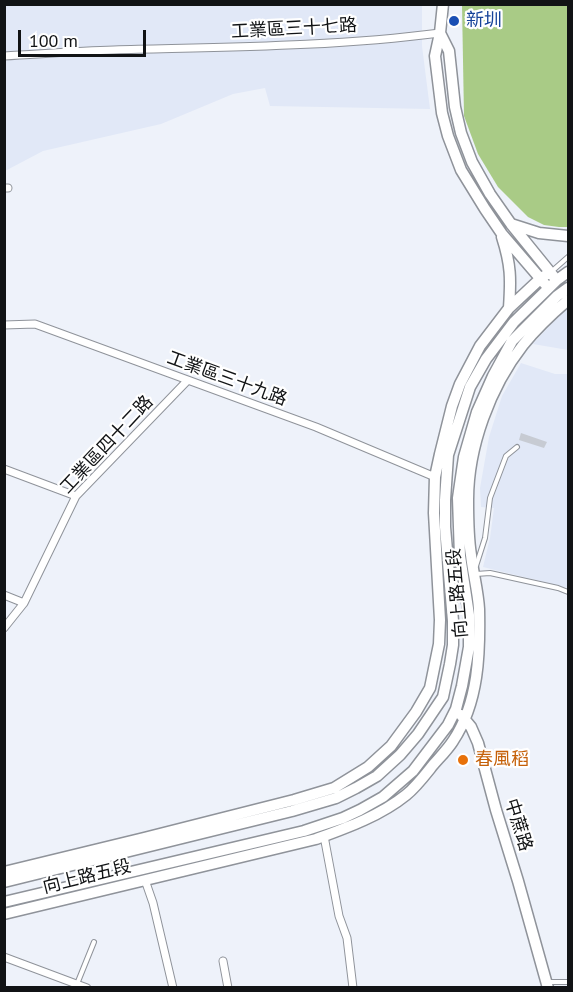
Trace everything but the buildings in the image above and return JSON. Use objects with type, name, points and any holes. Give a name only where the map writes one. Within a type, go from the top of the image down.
[{"type":"main road","points":[[443,4],[435,56],[442,113],[461,170],[502,234],[540,279],[561,290]]},
{"type":"main road","points":[[440,33],[449,51],[455,107],[461,133],[472,162],[490,194],[561,290]]},
{"type":"main road","points":[[511,224],[539,233],[568,236]]},
{"type":"main road","points":[[502,234],[511,274],[509,308]]},
{"type":"main road","name":"向上路五段","points":[[4,914],[324,836],[366,819],[388,807],[406,795],[425,775],[454,740],[465,718],[476,682],[480,642],[478,605],[470,552],[468,499],[472,458],[493,394],[511,362],[561,290],[568,272]]},
{"type":"main road","name":"向上路五段","points":[[4,872],[334,788],[368,767],[391,746],[430,688],[439,644],[434,513],[435,477],[452,406],[460,384],[480,346],[509,308],[540,279]]},
{"type":"main road","name":"向上路五段","points":[[4,882],[292,811],[336,798],[377,776],[400,755],[418,734],[443,696],[450,664],[453,621],[445,527],[448,456],[470,387],[486,359],[514,322],[561,290]]},
{"type":"main road","name":"向上路五段","points":[[4,902],[304,831],[360,810],[383,797],[413,771],[448,725],[456,709],[469,647],[469,615],[460,556],[458,498],[464,457],[477,412],[512,341],[561,290]]},
{"type":"main road","name":"中蔗路","points":[[430,688],[443,696],[465,718],[477,743],[547,985]]},
{"type":"main road","points":[[454,740],[466,738],[477,743]]},
{"type":"street","name":"工業區三十七路","points":[[4,56],[335,43],[440,33]]},
{"type":"street","name":"工業區三十九路","points":[[4,325],[35,324],[316,427],[435,477]]},
{"type":"street","name":"工業區四十二路","points":[[4,628],[24,603],[76,496],[188,381]]},
{"type":"street","points":[[4,469],[76,496]]},
{"type":"street","points":[[4,595],[24,603]]},
{"type":"street","points":[[324,836],[339,916],[347,938],[353,987]]},
{"type":"street","points":[[145,880],[153,903],[172,987]]},
{"type":"street","points":[[4,957],[87,987]]},
{"type":"street","points":[[223,962],[228,987]]},
{"type":"lane","name":"向上路五段","points":[[561,290],[568,257]]},
{"type":"lane","points":[[517,447],[507,456],[490,498],[485,537],[474,574],[490,573],[568,592]]},
{"type":"lane","points":[[77,984],[94,942]]},
{"type":"lane","points":[[547,985],[568,982]]},
{"type":"shaded area","points":[[5,5],[422,5],[422,46],[430,109],[270,106],[265,88],[233,94],[161,124],[43,151],[5,171]]},
{"type":"shaded area","points":[[568,308],[568,350],[533,344],[552,323]]},
{"type":"shaded area","points":[[521,363],[555,374],[568,374],[568,588],[483,567],[494,508],[481,507],[480,488],[489,437],[502,396]]},
{"type":"green space","points":[[462,5],[568,5],[568,227],[544,225],[528,217],[498,187],[478,154],[464,116]]},
{"type":"place","name":"新圳","points":[[454,21]]},
{"type":"place","name":"春風稻","points":[[463,760]]}]
